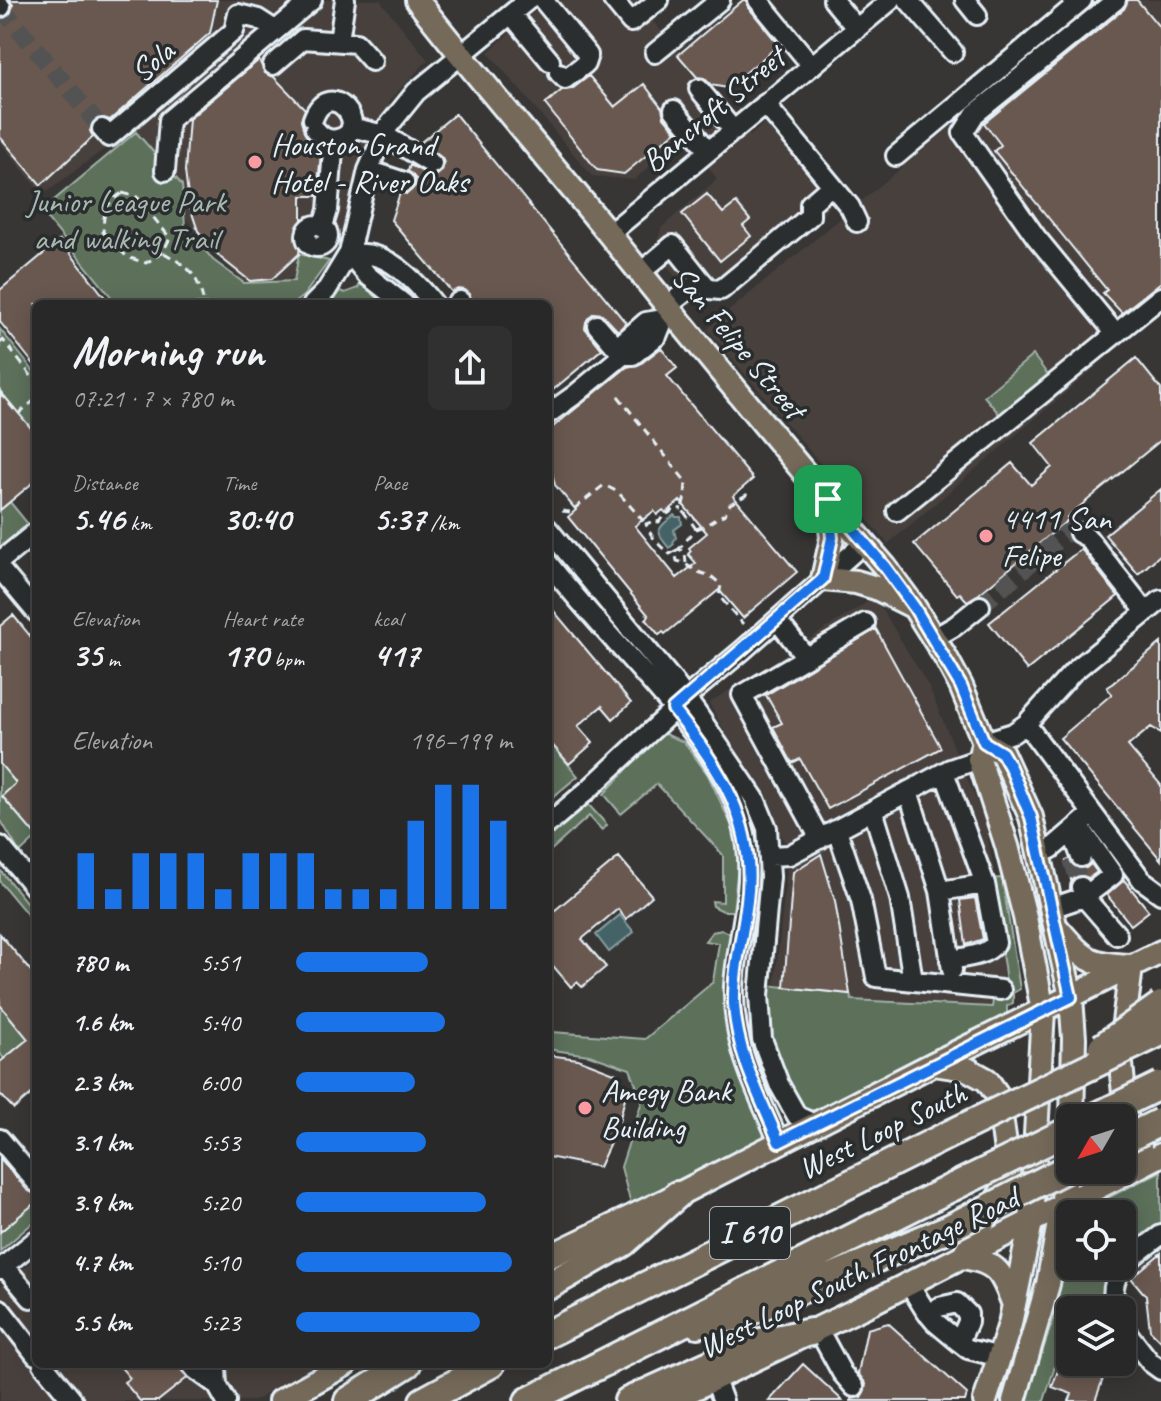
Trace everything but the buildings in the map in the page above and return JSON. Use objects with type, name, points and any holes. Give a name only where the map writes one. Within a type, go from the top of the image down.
[{"type":"highway","points":[[1036,1093],[1161,1005]]},
{"type":"highway","name":"West Loop South","points":[[552,1332],[1161,1032]]},
{"type":"highway","points":[[1122,1104],[1161,1085]]},
{"type":"highway","points":[[1136,1134],[1160,1122]]},
{"type":"highway","name":"I 610","points":[[528,1401],[1056,1137]]},
{"type":"highway","points":[[666,1330],[736,1317],[947,1229],[1056,1174]]},
{"type":"highway","points":[[552,1284],[623,1243],[677,1195]]},
{"type":"highway","points":[[628,1401],[756,1343],[814,1330]]},
{"type":"highway","points":[[348,1401],[401,1368]]},
{"type":"highway","points":[[423,1401],[484,1368]]},
{"type":"main road","name":"San Felipe Street","points":[[417,0],[609,234],[668,313],[885,567],[934,638],[961,686],[1025,917],[1043,1011],[1031,1222],[1010,1324],[985,1401]]},
{"type":"main road","points":[[828,499],[832,538],[823,579],[856,582],[876,588],[914,607]]},
{"type":"main road","name":"San Felipe Street","points":[[981,751],[1002,753],[1031,817],[1071,997],[1074,1038],[1072,1104]]},
{"type":"main road","points":[[1053,917],[1083,956],[1096,963],[1131,967]]},
{"type":"main road","points":[[552,1255],[1161,952]]},
{"type":"main road","points":[[1131,967],[1120,1054],[1128,1133],[1136,1145],[1159,1156]]},
{"type":"main road","points":[[933,1064],[967,1069],[987,1080],[998,1096],[1010,1178],[962,1257],[981,1260],[994,1268],[1006,1283],[1014,1305]]},
{"type":"main road","name":"West Loop South Frontage Road","points":[[1074,1200],[1159,1156]]},
{"type":"main road","name":"West Loop South Frontage Road","points":[[668,1401],[1056,1209]]},
{"type":"main road","points":[[1014,1401],[1048,1284],[1056,1239]]},
{"type":"main road","points":[[280,1401],[339,1368]]},
{"type":"street","points":[[165,171],[169,120],[312,0]]},
{"type":"street","points":[[339,41],[345,0]]},
{"type":"street","points":[[317,300],[326,291],[350,249],[368,170],[384,135],[416,92],[528,0]]},
{"type":"street","points":[[511,14],[565,79],[585,64],[588,55],[543,0]]},
{"type":"street","points":[[613,0],[631,22],[659,0]]},
{"type":"street","points":[[655,53],[720,0]]},
{"type":"street","points":[[758,0],[812,66]]},
{"type":"street","points":[[833,0],[857,29]]},
{"type":"street","name":"Bancroft Street","points":[[609,234],[891,0]]},
{"type":"street","points":[[908,0],[953,52]]},
{"type":"street","points":[[896,156],[1082,0]]},
{"type":"street","points":[[1115,333],[1036,237],[963,133],[975,114],[1116,0]]},
{"type":"street","name":"Sola","points":[[102,129],[109,137],[234,31],[238,7],[275,30]]},
{"type":"street","points":[[273,65],[303,39],[356,43],[372,61]]},
{"type":"street","points":[[721,141],[687,100],[721,141]]},
{"type":"street","points":[[338,102],[351,115],[351,127],[344,137],[334,140],[321,136],[314,124],[320,107],[325,103],[338,102]]},
{"type":"street","points":[[765,104],[850,207],[857,222]]},
{"type":"street","points":[[351,127],[384,135],[432,164]]},
{"type":"street","points":[[334,140],[325,233],[350,249],[376,256],[394,266],[431,300]]},
{"type":"street","points":[[368,170],[404,182]]},
{"type":"street","points":[[640,273],[673,245],[709,289],[721,290],[810,216],[810,204],[832,185]]},
{"type":"street","points":[[350,249],[367,275],[399,300]]},
{"type":"street","points":[[552,410],[592,369],[646,322],[668,313],[701,280]]},
{"type":"street","points":[[897,511],[1161,297]]},
{"type":"street","points":[[597,325],[617,348]]},
{"type":"street","points":[[1079,533],[1087,537],[1146,612]]},
{"type":"street","points":[[552,534],[679,704],[755,799],[767,828],[770,856],[759,995],[762,1039],[779,1084],[797,1116],[814,1124]]},
{"type":"street","points":[[0,561],[32,535]]},
{"type":"street","points":[[552,821],[679,704],[864,543]]},
{"type":"street","points":[[552,567],[679,704],[727,785],[744,827],[749,858],[748,898],[734,984],[737,1029],[742,1053],[779,1142]]},
{"type":"street","points":[[0,569],[32,607]]},
{"type":"street","points":[[770,856],[789,855],[1013,733],[1026,724],[1073,672],[1161,600]]},
{"type":"street","points":[[934,638],[980,606]]},
{"type":"street","points":[[777,620],[806,657]]},
{"type":"street","points":[[820,839],[742,695],[865,623]]},
{"type":"street","points":[[1026,724],[1077,827],[1113,875],[1087,888],[1053,917]]},
{"type":"street","points":[[944,772],[985,884],[996,943],[983,953],[950,960]]},
{"type":"street","points":[[908,791],[940,891],[954,985]]},
{"type":"street","points":[[873,810],[900,898],[913,981]]},
{"type":"street","points":[[1039,854],[1051,849],[1077,827]]},
{"type":"street","points":[[1077,827],[1077,858]]},
{"type":"street","points":[[1077,827],[1161,894]]},
{"type":"street","points":[[837,830],[861,900],[876,977],[1001,990]]},
{"type":"street","points":[[0,846],[32,877]]},
{"type":"street","points":[[940,891],[985,884]]},
{"type":"street","points":[[1087,888],[1117,935]]},
{"type":"street","points":[[744,921],[766,924]]},
{"type":"street","points":[[0,1139],[32,1177]]},
{"type":"street","points":[[1112,1296],[1114,1280],[1124,1265],[1161,1235]]},
{"type":"street","points":[[31,1298],[2,1268],[32,1243]]},
{"type":"street","points":[[909,1284],[928,1314],[959,1342],[968,1349],[1000,1357]]},
{"type":"street","points":[[928,1314],[939,1307],[957,1303],[968,1314],[968,1322],[959,1342]]},
{"type":"street","points":[[0,1309],[32,1350]]},
{"type":"street","points":[[814,1330],[854,1387]]},
{"type":"street","points":[[1136,1344],[1161,1370]]},
{"type":"street","points":[[46,1368],[73,1401]]},
{"type":"street","points":[[194,1368],[222,1393]]},
{"type":"street","points":[[216,1368],[222,1393]]},
{"type":"street","points":[[715,1380],[723,1401]]},
{"type":"path","points":[[122,193],[137,197],[170,238],[163,252],[146,263],[127,257],[103,232],[108,202],[122,193]]},
{"type":"path","points":[[163,252],[194,274],[203,300]]},
{"type":"path","points":[[0,343],[3,340],[32,377]]},
{"type":"path","points":[[0,393],[18,414],[32,402]]},
{"type":"path","points":[[618,396],[686,482],[682,509]]},
{"type":"path","points":[[562,511],[570,512],[604,485],[618,492],[670,554],[696,529],[725,514],[730,504],[750,493]]},
{"type":"path","points":[[646,524],[659,522],[675,508],[682,509],[696,529]]},
{"type":"path","points":[[677,550],[685,553],[686,563]]},
{"type":"path","points":[[677,550],[677,561],[709,573],[721,585],[719,596],[743,624]]},
{"type":"shaded area","points":[[0,0],[380,0],[428,60],[391,99],[331,256],[257,297],[192,227],[128,131],[43,195],[0,142]]},
{"type":"shaded area","points":[[549,0],[635,0],[750,136],[767,121],[833,199],[819,222],[728,296],[690,296],[654,249],[662,227],[717,179],[685,136],[634,180],[592,176],[488,52]]},
{"type":"shaded area","points":[[1104,0],[1161,0],[1161,311],[888,544],[707,329]]},
{"type":"shaded area","points":[[875,597],[929,687],[985,821],[1014,983],[998,1013],[774,991],[789,849],[709,703]]},
{"type":"shaded area","points":[[32,1262],[32,1368],[311,1368],[254,1401],[0,1401],[0,1286]]},
{"type":"green space","name":"Junior League Park and walking Trail","points":[[136,132],[182,185],[185,226],[213,260],[244,283],[294,281],[299,254],[329,261],[298,300],[114,300],[41,211]]},
{"type":"green space","points":[[360,284],[384,300],[333,300],[340,291],[345,293],[358,288]]},
{"type":"green space","name":"Junior League Park and walking Trail","points":[[0,329],[32,369],[32,428],[25,434],[0,403]]},
{"type":"green space","points":[[1033,355],[1048,375],[1000,415],[984,396]]},
{"type":"green space","points":[[10,502],[28,524],[0,549],[0,510]]},
{"type":"green space","points":[[665,734],[684,742],[708,775],[735,833],[738,865],[733,911],[723,911],[713,906],[712,901],[723,902],[723,855],[657,784],[621,814],[604,794],[653,741]]},
{"type":"green space","points":[[552,745],[578,776],[552,798]]},
{"type":"green space","points":[[0,764],[24,777],[2,796],[32,831],[32,842],[20,853],[0,819]]},
{"type":"green space","points":[[587,803],[607,825],[602,830],[589,816],[552,849],[552,833]]},
{"type":"green space","points":[[0,870],[32,909],[32,920],[0,882]]},
{"type":"green space","points":[[1002,878],[1020,989],[1013,993],[1013,1003],[1007,1006],[1007,1016],[816,1111],[803,1108],[776,1059],[767,1018],[767,985],[850,994],[852,1000],[992,1007],[994,995],[1007,994],[988,879]]},
{"type":"green space","points":[[722,930],[732,934],[729,984],[773,1138],[632,1208],[621,1167],[642,1101],[630,1069],[589,1055],[553,1050],[552,1032],[645,1039],[713,982],[719,943],[705,941],[712,932]]},
{"type":"green space","points":[[0,1005],[28,1039],[4,1059],[0,1053]]},
{"type":"green space","points":[[1161,1171],[1161,1225],[1136,1246],[1136,1200],[1104,1200]]},
{"type":"green space","points":[[32,1205],[32,1223],[0,1251],[0,1232]]},
{"type":"green space","points":[[1061,1280],[1107,1280],[1104,1296],[1058,1296]]},
{"type":"green space","points":[[1056,1305],[1056,1363],[1044,1401],[1026,1401]]},
{"type":"water","points":[[674,515],[681,517],[682,524],[674,530],[676,538],[669,548],[661,538],[660,530]]},
{"type":"water","points":[[620,915],[634,932],[609,952],[596,935]]},
{"type":"tunnel","points":[[1,7],[102,129]]},
{"type":"tunnel","points":[[980,606],[1066,533],[1079,533]]},
{"type":"tunnel","points":[[1072,859],[1080,885]]},
{"type":"place","name":"Houston Grand Hotel - River Oaks","points":[[255,162]]},
{"type":"place","name":"4411 San Felipe","points":[[986,536]]},
{"type":"place","name":"Amegy Bank Building","points":[[585,1108]]},
{"type":"route","points":[[828,499],[914,607],[961,686],[984,742],[1002,753],[1010,767],[1031,817],[1071,997],[779,1142],[742,1053],[734,1004],[734,984],[748,898],[749,858],[744,827],[727,785],[711,758],[673,709],[823,579],[832,538],[828,499]]}]
